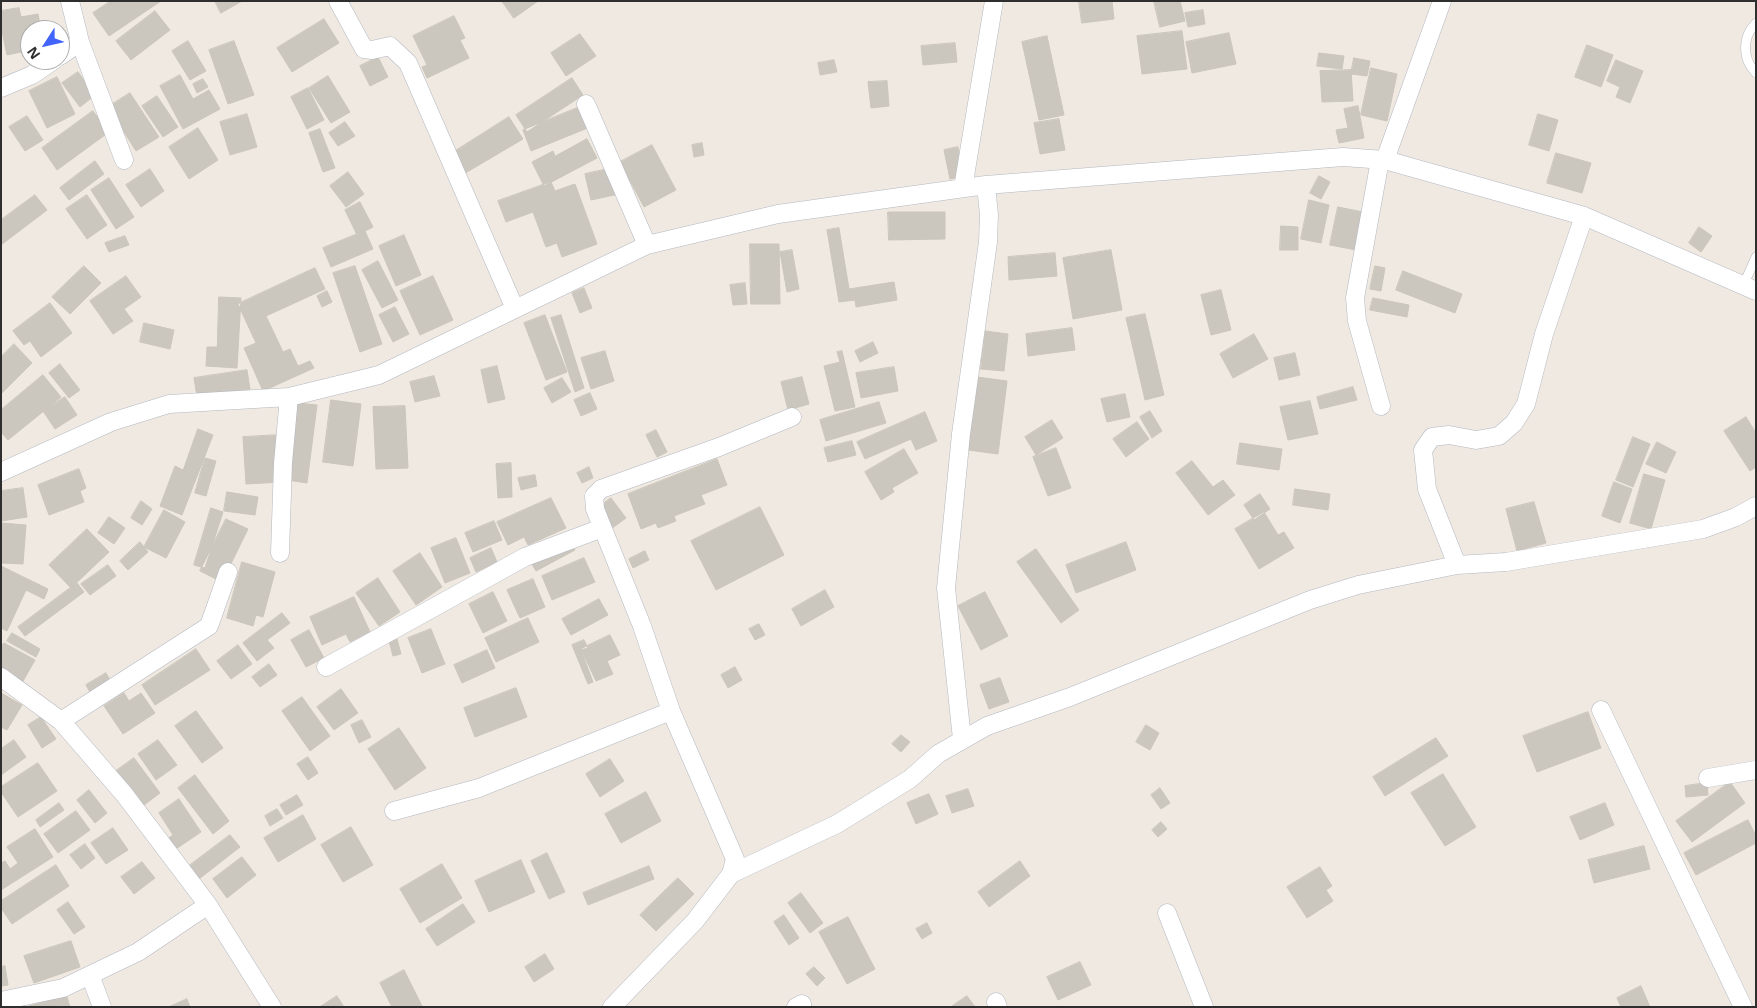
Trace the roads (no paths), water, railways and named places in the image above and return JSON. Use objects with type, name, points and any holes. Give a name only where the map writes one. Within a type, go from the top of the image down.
[{"type":"street","points":[[70,1],[80,42],[124,160]]},
{"type":"street","points":[[338,1],[364,49],[372,50],[390,46],[408,63],[515,309]]},
{"type":"street","points":[[963,188],[994,1]]},
{"type":"street","points":[[1381,406],[1357,321],[1355,298],[1382,160],[1442,1]]},
{"type":"street","points":[[70,49],[80,42]]},
{"type":"street","points":[[1,88],[39,70]]},
{"type":"street","points":[[586,104],[648,245]]},
{"type":"street","points":[[1,472],[111,422],[169,404],[289,397],[379,375],[648,245],[778,214],[986,185],[1343,157],[1382,160],[1584,216],[1750,289]]},
{"type":"street","points":[[962,738],[946,588],[961,434],[988,242],[989,215],[986,185]]},
{"type":"street","points":[[1457,565],[1426,489],[1423,450],[1432,437],[1449,435],[1476,440],[1499,436],[1514,423],[1526,404],[1544,334],[1584,216]]},
{"type":"street","points":[[280,553],[283,463],[289,397]]},
{"type":"street","points":[[612,1007],[695,920],[731,874],[735,859],[671,711],[642,626],[595,509],[594,496],[601,489],[720,447],[792,417]]},
{"type":"street","points":[[731,874],[837,824],[910,779],[938,754],[962,738],[987,726],[1070,697],[1310,600],[1358,586],[1457,565],[1516,561],[1703,529],[1736,517],[1756,506]]},
{"type":"street","points":[[326,667],[525,557],[602,528]]},
{"type":"street","points":[[61,721],[210,626],[228,572]]},
{"type":"street","points":[[1,677],[61,721],[124,794],[208,905],[272,1007]]},
{"type":"street","points":[[1601,710],[1743,1007]]},
{"type":"street","points":[[394,811],[479,788],[671,711]]},
{"type":"street","points":[[1708,778],[1756,770]]},
{"type":"street","points":[[1,1001],[63,988],[138,952],[208,905]]},
{"type":"street","points":[[1167,914],[1204,1007]]},
{"type":"street","points":[[90,975],[102,1007]]},
{"type":"street","points":[[796,1007],[802,1004],[802,1007]]},
{"type":"lane","points":[[1756,23],[1746,36],[1746,57],[1756,73]]},
{"type":"lane","points":[[1750,289],[1756,257]]}]
